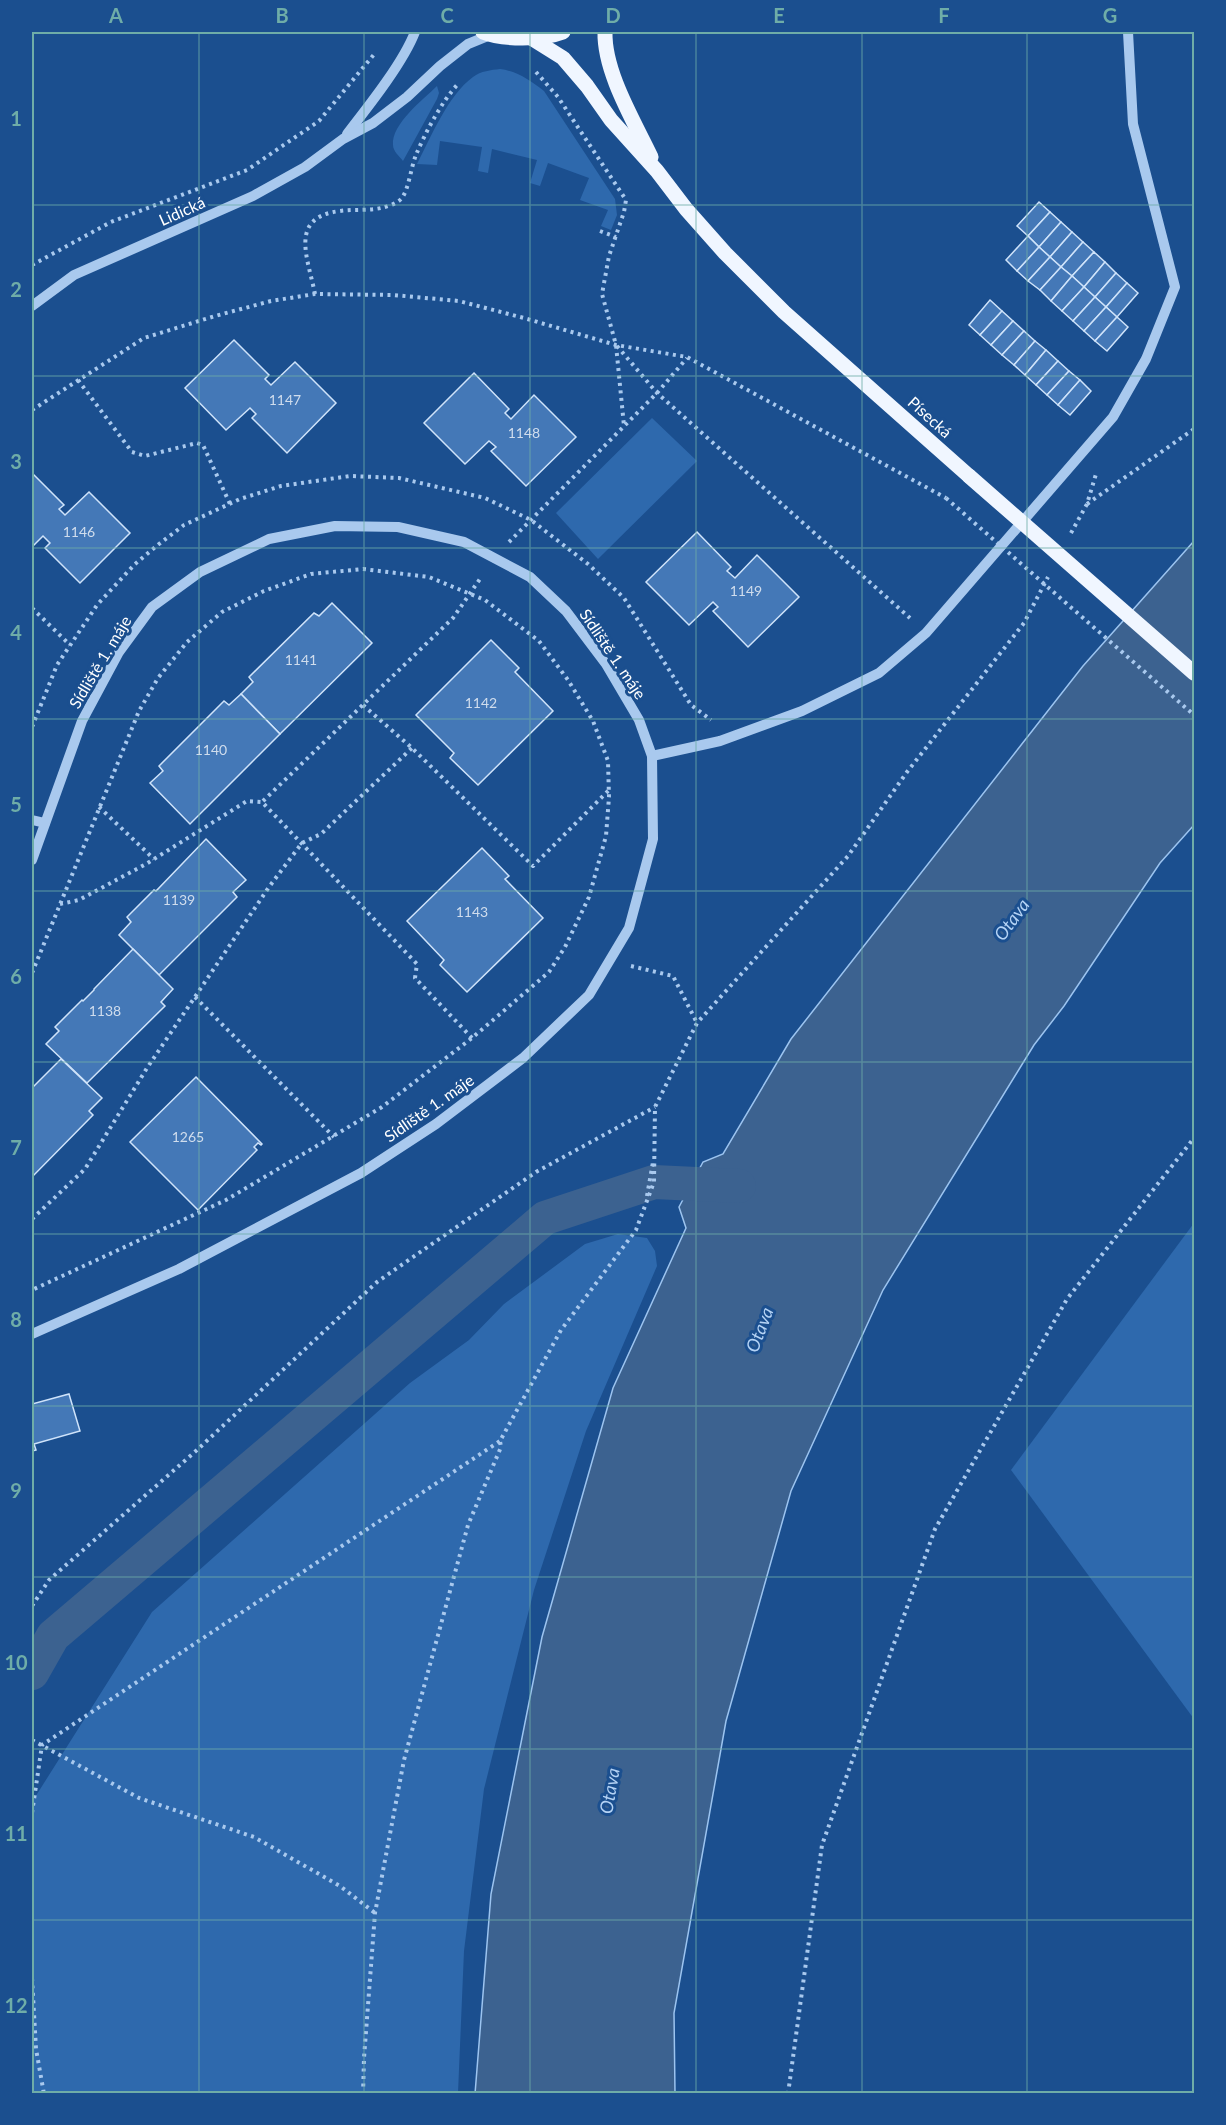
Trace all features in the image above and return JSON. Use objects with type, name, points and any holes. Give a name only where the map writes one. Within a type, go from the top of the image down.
[{"type":"main road","points":[[487,33],[531,38],[563,32]]},
{"type":"main road","name":"Písecká","points":[[605,32],[604,43],[614,77],[657,171]]},
{"type":"main road","name":"Písecká","points":[[531,38],[563,58],[587,86],[611,120],[657,171],[686,209],[725,253],[784,312],[1194,674]]},
{"type":"street","name":"Lidická","points":[[343,139],[389,75],[415,32]]},
{"type":"street","points":[[652,756],[720,741],[802,711],[879,673],[926,633],[1113,417],[1146,359],[1174,287],[1133,124],[1128,32]]},
{"type":"street","name":"Lidická","points":[[32,306],[74,275],[254,196],[305,167],[343,139],[373,123],[408,98],[440,66],[468,44],[487,33]]},
{"type":"street","name":"Sídliště 1. máje","points":[[32,860],[82,720],[119,652],[152,607],[200,572],[268,539],[335,526],[398,527],[464,542],[530,577],[566,611],[614,677],[639,720],[652,756],[652,839],[629,928],[588,995],[517,1064],[436,1124],[361,1173],[179,1269],[32,1334]]},
{"type":"street","points":[[32,820],[45,823]]},
{"type":"path","points":[[32,265],[111,222],[247,170],[319,121],[380,48]]},
{"type":"path","points":[[535,71],[558,97],[626,200],[609,256],[602,294],[616,345],[624,426]]},
{"type":"path","points":[[315,294],[305,236],[309,224],[314,218],[326,214],[376,209],[391,206],[402,199],[416,154],[445,98],[464,77]]},
{"type":"path","points":[[600,231],[616,237]]},
{"type":"path","points":[[32,410],[144,338],[214,315],[315,294],[393,295],[459,301],[616,345],[687,357],[946,498],[1194,715]]},
{"type":"path","points":[[616,345],[657,393],[926,633]]},
{"type":"path","points":[[60,904],[78,900],[154,859],[247,801],[262,801],[453,618],[495,557],[657,393],[687,357]]},
{"type":"path","points":[[78,380],[132,452],[145,456],[197,443],[203,445],[230,504]]},
{"type":"path","points":[[1087,504],[1194,429]]},
{"type":"path","points":[[1071,534],[1087,504],[1096,472]]},
{"type":"path","points":[[32,727],[57,664],[97,605],[135,564],[184,525],[240,499],[287,485],[350,476],[399,478],[485,498],[531,520],[588,564],[624,598],[691,705],[712,721],[721,719]]},
{"type":"path","points":[[980,537],[988,528]]},
{"type":"path","points":[[32,973],[139,711],[158,678],[187,642],[222,612],[264,591],[311,574],[363,569],[429,577],[485,600],[539,641],[568,680],[593,721],[608,761],[606,836],[589,897],[565,947],[549,972],[472,1038],[382,1107],[334,1137],[226,1200],[32,1290]]},
{"type":"path","points":[[32,1813],[42,1745],[500,1441],[561,1330],[636,1230],[654,1182],[656,1107],[697,1023],[848,856],[907,772],[1024,623],[1050,574]]},
{"type":"path","points":[[32,608],[70,645]]},
{"type":"path","points":[[902,625],[917,609]]},
{"type":"path","points":[[363,705],[412,748],[533,866],[609,790]]},
{"type":"path","points":[[32,1219],[86,1169],[147,1068],[302,843],[321,834],[412,748]]},
{"type":"path","points":[[262,801],[417,964],[415,978],[472,1038]]},
{"type":"path","points":[[99,807],[154,859]]},
{"type":"path","points":[[609,961],[673,976],[697,1023]]},
{"type":"path","points":[[195,997],[334,1137]]},
{"type":"path","points":[[32,1605],[49,1580],[197,1450],[377,1282],[536,1172],[656,1107]]},
{"type":"path","points":[[788,2094],[822,1845],[935,1529],[1067,1299],[1194,1138]]},
{"type":"path","points":[[363,2094],[375,1913],[404,1760],[468,1525],[501,1447],[500,1441]]},
{"type":"path","points":[[32,1740],[139,1798],[254,1838],[340,1886],[375,1913]]},
{"type":"path","points":[[32,1978],[36,2049],[44,2094]]},
{"type":"shaded area","points":[[500,69],[518,74],[544,91],[615,199],[617,215],[611,230],[601,226],[608,210],[580,200],[589,178],[548,163],[540,186],[530,183],[537,160],[492,149],[488,173],[478,171],[482,147],[440,141],[437,165],[417,164],[441,117],[456,94],[479,73]]},
{"type":"shaded area","points":[[437,86],[439,93],[437,99],[403,161],[393,147],[397,129],[409,113]]},
{"type":"shaded area","points":[[652,418],[697,461],[598,559],[556,513]]},
{"type":"shaded area","points":[[1194,1223],[1194,1719],[1011,1470]]},
{"type":"shaded area","points":[[618,1234],[647,1238],[655,1251],[657,1266],[586,1431],[534,1590],[484,1789],[464,1951],[458,2093],[32,2093],[32,1802],[152,1612],[410,1383],[469,1340],[504,1304],[585,1244]]},
{"type":"water","name":"Otava","points":[[1194,541],[1194,825],[1160,863],[1064,1006],[1034,1045],[883,1290],[791,1491],[726,1721],[674,2013],[675,2093],[475,2094],[491,1894],[542,1637],[613,1388],[686,1228],[679,1207],[703,1162],[723,1154],[791,1039],[1083,666]]},
{"type":"building","points":[[1039,202],[1050,212],[1028,236],[1017,226]]},
{"type":"building","points":[[1050,212],[1061,222],[1039,247],[1028,236]]},
{"type":"building","points":[[1061,222],[1072,232],[1050,257],[1039,247]]},
{"type":"building","points":[[1072,232],[1083,242],[1061,267],[1050,257]]},
{"type":"building","points":[[1028,236],[1039,247],[1017,271],[1006,260]]},
{"type":"building","points":[[1083,242],[1094,252],[1072,276],[1061,267]]},
{"type":"building","points":[[1039,247],[1050,257],[1028,281],[1017,271]]},
{"type":"building","points":[[1094,252],[1105,262],[1084,287],[1072,276]]},
{"type":"building","points":[[1050,257],[1061,267],[1040,290],[1028,281]]},
{"type":"building","points":[[1105,262],[1116,273],[1095,297],[1084,287]]},
{"type":"building","points":[[1061,267],[1072,276],[1051,301],[1040,290]]},
{"type":"building","points":[[1116,273],[1127,283],[1106,307],[1095,297]]},
{"type":"building","points":[[1072,276],[1084,287],[1062,311],[1051,301]]},
{"type":"building","points":[[1127,283],[1138,293],[1117,317],[1106,307]]},
{"type":"building","points":[[1084,287],[1095,297],[1073,321],[1062,311]]},
{"type":"building","points":[[1095,297],[1106,307],[1084,331],[1073,321]]},
{"type":"building","points":[[990,300],[1002,311],[980,335],[969,325]]},
{"type":"building","points":[[1106,307],[1117,317],[1095,341],[1084,331]]},
{"type":"building","points":[[1002,311],[1013,321],[991,345],[980,335]]},
{"type":"building","points":[[1117,317],[1128,327],[1107,351],[1095,341]]},
{"type":"building","points":[[1013,321],[1024,331],[1002,355],[991,345]]},
{"type":"building","points":[[1024,331],[1035,341],[1014,365],[1002,355]]},
{"type":"building","points":[[234,340],[269,375],[265,379],[271,385],[295,362],[336,403],[287,453],[252,418],[256,414],[250,408],[226,430],[185,388]]},
{"type":"building","points":[[1035,341],[1046,350],[1025,375],[1014,365]]},
{"type":"building","points":[[1046,350],[1058,361],[1036,385],[1025,375]]},
{"type":"building","points":[[1058,361],[1069,371],[1047,395],[1036,385]]},
{"type":"building","points":[[1069,371],[1080,380],[1058,405],[1047,395]]},
{"type":"building","points":[[474,373],[509,409],[505,413],[511,419],[534,395],[576,437],[526,486],[491,451],[496,447],[489,441],[465,464],[424,423]]},
{"type":"building","points":[[1080,380],[1091,391],[1070,415],[1058,405]]},
{"type":"building","points":[[32,473],[64,505],[59,509],[65,515],[89,492],[130,533],[80,583],[45,548],[50,543],[43,536],[32,547]]},
{"type":"building","points":[[697,532],[731,567],[727,571],[735,578],[757,555],[799,597],[748,647],[713,611],[718,607],[713,602],[689,625],[646,582]]},
{"type":"building","points":[[332,603],[372,643],[280,734],[241,694],[253,682],[249,677],[314,613],[319,616]]},
{"type":"building","points":[[491,640],[519,668],[515,672],[553,711],[478,785],[450,758],[454,753],[416,715]]},
{"type":"building","points":[[241,694],[280,734],[190,824],[150,783],[163,771],[159,766],[224,701],[229,705]]},
{"type":"building","points":[[206,839],[246,880],[233,892],[237,897],[159,975],[119,935],[131,922],[127,917],[154,890],[156,891]]},
{"type":"building","points":[[482,848],[509,876],[505,879],[543,918],[467,992],[440,965],[444,960],[407,921]]},
{"type":"building","points":[[133,949],[173,989],[161,1002],[165,1006],[87,1083],[46,1044],[59,1031],[55,1027]]},
{"type":"building","points":[[61,1059],[102,1098],[89,1111],[93,1115],[32,1177],[32,1088]]},
{"type":"building","points":[[196,1077],[262,1144],[258,1143],[254,1147],[257,1150],[198,1210],[130,1142]]},
{"type":"building","points":[[69,1394],[80,1431],[34,1444],[36,1450],[32,1451],[32,1404]]},
{"type":"waterway","points":[[32,1673],[53,1636],[545,1218],[654,1182],[739,1186]]}]
